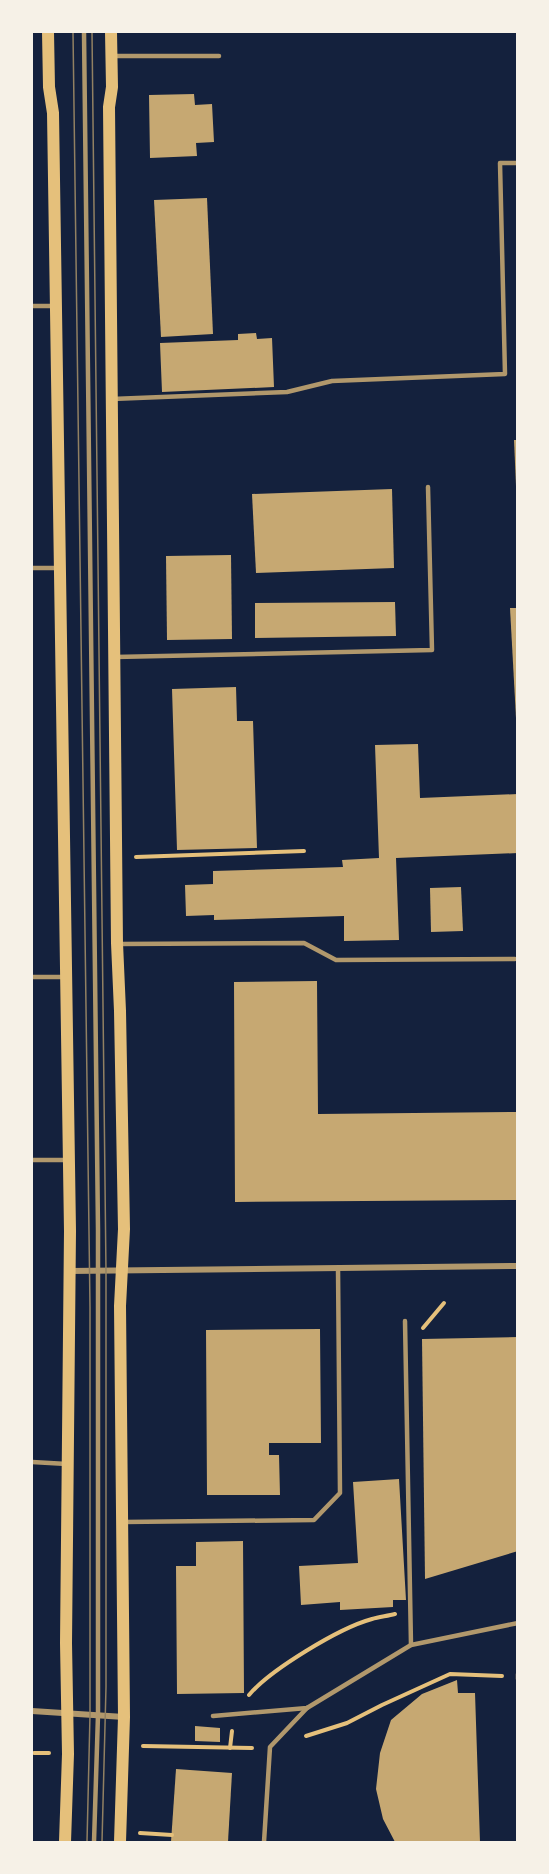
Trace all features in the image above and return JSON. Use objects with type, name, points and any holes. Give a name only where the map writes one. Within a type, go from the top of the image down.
[{"type":"main road","points":[[48,32],[49,87],[53,113],[69,1160],[66,1643],[68,1713],[65,1842]]},
{"type":"main road","points":[[111,32],[112,87],[109,107],[117,943],[124,1229],[120,1271],[124,1717],[120,1842]]},
{"type":"street","points":[[69,1271],[518,1266]]},
{"type":"street","points":[[32,1711],[124,1717]]},
{"type":"lane","points":[[84,32],[98,1271],[98,1715],[94,1842]]},
{"type":"lane","points":[[111,55],[219,56]]},
{"type":"lane","points":[[112,399],[287,392],[332,381],[505,374],[500,163],[518,163]]},
{"type":"lane","points":[[32,306],[56,306]]},
{"type":"lane","points":[[114,657],[432,650],[428,487]]},
{"type":"lane","points":[[32,568],[60,568]]},
{"type":"lane","points":[[117,943],[304,943],[336,960],[515,959]]},
{"type":"lane","points":[[32,977],[66,977]]},
{"type":"lane","points":[[32,1160],[69,1160]]},
{"type":"lane","points":[[122,1522],[314,1520],[340,1493],[338,1268]]},
{"type":"lane","points":[[405,1321],[411,1645]]},
{"type":"lane","points":[[32,1462],[67,1464]]},
{"type":"lane","points":[[264,1842],[270,1747],[307,1708],[411,1645],[518,1623]]},
{"type":"lane","points":[[213,1716],[307,1708]]},
{"type":"path","points":[[129,857],[304,851]]},
{"type":"path","points":[[230,1748],[235,1714],[251,1693],[278,1668],[348,1628],[371,1619],[410,1611]]},
{"type":"path","points":[[132,1746],[270,1747],[347,1723],[450,1674],[517,1676]]},
{"type":"path","points":[[130,1833],[172,1835]]},
{"type":"building","points":[[194,94],[195,105],[212,104],[214,142],[196,143],[197,156],[150,158],[149,95]]},
{"type":"building","points":[[207,198],[213,334],[161,337],[154,200]]},
{"type":"building","points":[[256,333],[257,339],[272,338],[274,387],[162,392],[160,343],[238,340],[238,334]]},
{"type":"building","points":[[514,440],[518,440],[518,486],[516,486]]},
{"type":"building","points":[[392,489],[394,568],[256,573],[252,494]]},
{"type":"building","points":[[231,555],[232,639],[167,640],[166,556]]},
{"type":"building","points":[[395,602],[396,636],[255,638],[255,603]]},
{"type":"building","points":[[510,608],[518,608],[518,718],[516,718]]},
{"type":"building","points":[[236,687],[237,721],[253,721],[257,848],[177,850],[172,689]]},
{"type":"building","points":[[418,744],[420,798],[518,794],[518,853],[396,858],[399,940],[344,941],[344,916],[214,920],[214,915],[186,916],[185,885],[213,884],[213,871],[343,867],[342,860],[379,858],[375,745]]},
{"type":"building","points":[[461,887],[463,931],[431,932],[430,888]]},
{"type":"building","points":[[317,981],[318,1114],[518,1112],[518,1200],[235,1202],[234,982]]},
{"type":"building","points":[[320,1329],[321,1443],[269,1443],[269,1455],[279,1455],[280,1495],[207,1495],[206,1330]]},
{"type":"building","points":[[518,1337],[518,1551],[425,1579],[422,1339]]},
{"type":"building","points":[[399,1479],[406,1600],[393,1600],[393,1607],[340,1610],[340,1602],[301,1605],[299,1566],[358,1563],[353,1482]]},
{"type":"building","points":[[243,1541],[244,1693],[177,1694],[176,1566],[196,1566],[196,1542]]},
{"type":"building","points":[[457,1680],[458,1693],[475,1693],[480,1842],[395,1842],[383,1819],[376,1789],[380,1753],[391,1720],[422,1694]]},
{"type":"building","points":[[195,1726],[220,1728],[220,1742],[195,1741]]},
{"type":"building","points":[[176,1769],[232,1773],[228,1842],[171,1842]]},
{"type":"tram line","points":[[73,32],[90,1307],[90,1715],[87,1842]]},
{"type":"tram line","points":[[92,32],[106,1271],[106,1687],[102,1842]]}]
